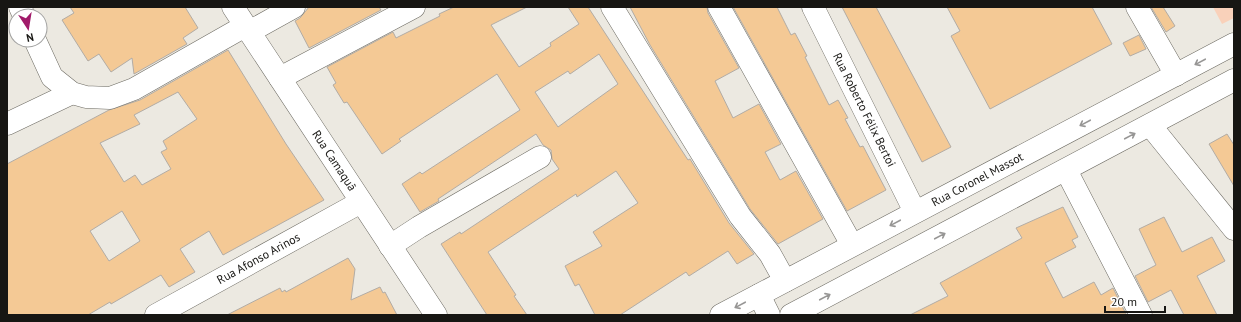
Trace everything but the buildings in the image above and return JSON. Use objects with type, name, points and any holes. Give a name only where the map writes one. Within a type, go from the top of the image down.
[{"type":"street","name":"Rua Camaquã","points":[[233,7],[436,315]]},
{"type":"street","points":[[39,48],[52,77],[72,93],[86,97],[110,98],[134,89],[247,29],[294,7]]},
{"type":"street","points":[[280,78],[414,7]]},
{"type":"street","points":[[612,7],[740,216],[770,254],[785,281]]},
{"type":"street","points":[[719,7],[852,245]]},
{"type":"street","name":"Rua Roberto Félix Bertoi","points":[[813,7],[915,212]]},
{"type":"street","points":[[1137,7],[1176,74]]},
{"type":"street","name":"Rua Coronel Massot","points":[[720,315],[1234,44]]},
{"type":"street","points":[[791,315],[1234,80]]},
{"type":"street","points":[[7,124],[72,93]]},
{"type":"street","points":[[1150,125],[1234,229]]},
{"type":"street","points":[[390,246],[418,227],[540,157]]},
{"type":"street","points":[[1066,170],[1141,315]]},
{"type":"street","name":"Rua Afonso Arinos","points":[[156,315],[361,202]]},
{"type":"street","points":[[758,295],[769,315]]},
{"type":"shaded area","points":[[1213,7],[1234,7],[1234,18],[1222,24]]}]
